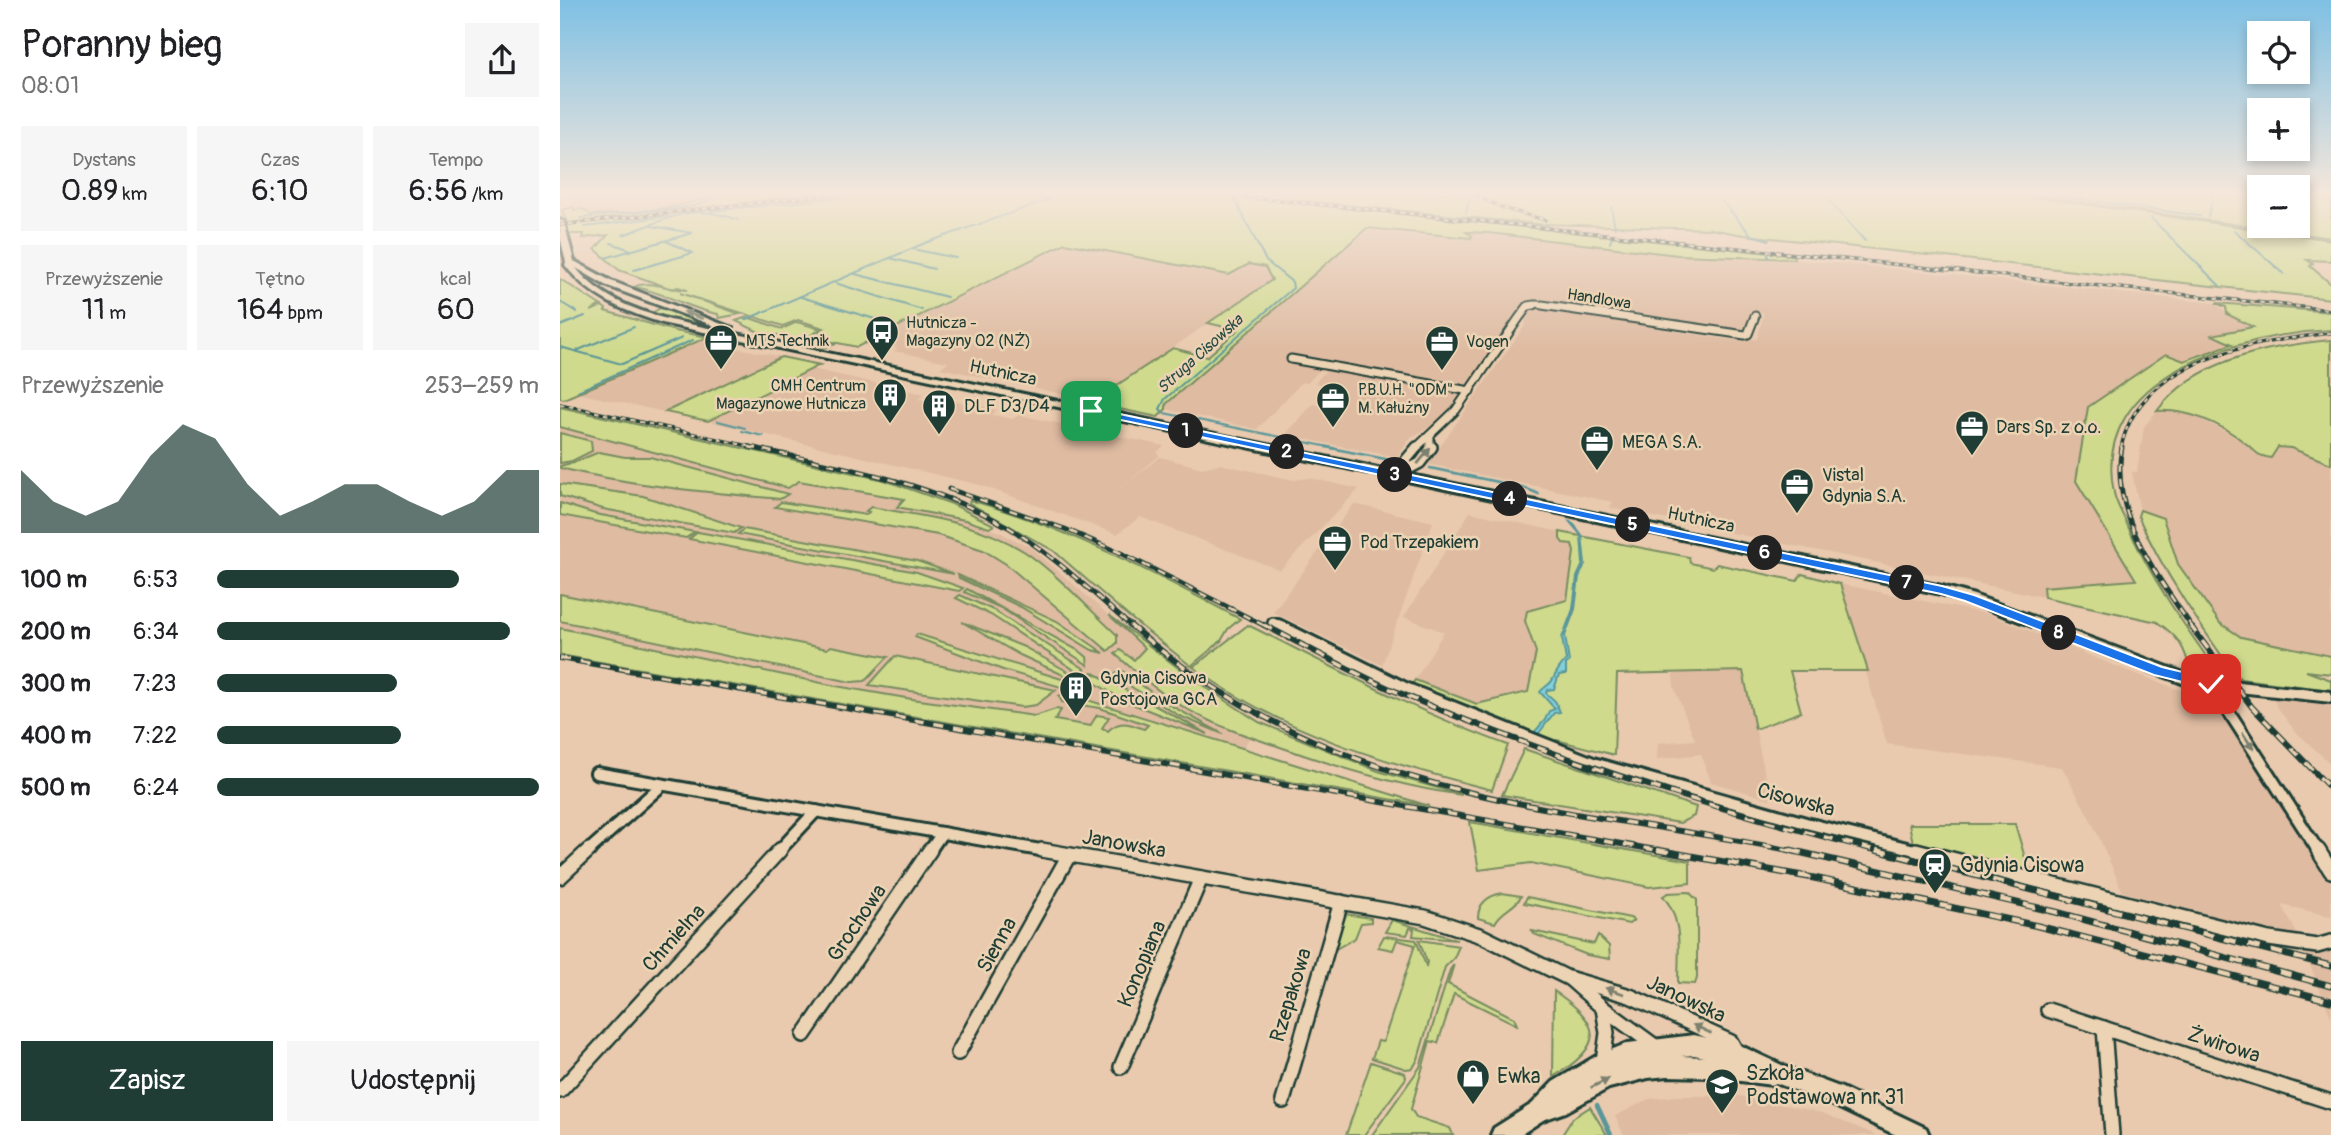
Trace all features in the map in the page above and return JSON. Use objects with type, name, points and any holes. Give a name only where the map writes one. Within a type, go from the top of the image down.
[{"type":"main road","name":"Hutnicza","points":[[566,246],[569,265],[579,279],[602,298],[644,315],[1406,473],[1942,590],[1982,602],[2159,671],[2211,684],[2331,697]]},
{"type":"main road","name":"Hutnicza","points":[[570,262],[650,299],[768,342]]},
{"type":"main road","points":[[620,306],[650,299]]},
{"type":"main road","points":[[708,330],[720,325]]},
{"type":"main road","points":[[1662,1057],[1694,1045],[1740,1055],[1782,1076],[1835,1095],[1919,1135]]},
{"type":"main road","points":[[1501,1135],[1539,1111],[1560,1089],[1603,1063],[1628,1053],[1782,1076]]},
{"type":"street","points":[[579,279],[595,275]]},
{"type":"street","points":[[644,315],[664,304]]},
{"type":"street","name":"Handlowa","points":[[1406,473],[1406,460],[1418,443],[1430,437],[1470,391],[1522,313],[1532,304],[1745,335],[1748,334],[1755,316]]},
{"type":"street","points":[[1292,359],[1470,391]]},
{"type":"street","name":"Handlowa","points":[[1406,473],[1420,463],[1432,446],[1430,437]]},
{"type":"street","name":"Cisowska","points":[[1273,623],[1405,688],[1593,763],[1806,823],[2269,939],[2317,946],[2331,942]]},
{"type":"street","points":[[2211,684],[2331,871]]},
{"type":"street","name":"Janowska","points":[[596,773],[1425,917],[1464,929],[1568,978],[1611,989],[1661,1009],[1731,1042],[1740,1055]]},
{"type":"street","points":[[560,877],[662,785]]},
{"type":"street","name":"Chmielna","points":[[560,1091],[816,811]]},
{"type":"street","name":"Grochowa","points":[[804,1035],[942,833]]},
{"type":"street","name":"Sienna","points":[[958,1053],[1069,855]]},
{"type":"street","name":"Konopiana","points":[[1121,1067],[1201,878]]},
{"type":"street","name":"Rzepakowa","points":[[1283,1101],[1341,902]]},
{"type":"street","name":"Janowska","points":[[1568,978],[1662,1057]]},
{"type":"street","points":[[1603,1008],[1607,1034],[1603,1063]]},
{"type":"street","name":"Żwirowa","points":[[2048,1010],[2331,1102]]},
{"type":"street","points":[[2104,1028],[2112,1135]]},
{"type":"street","points":[[1539,1111],[1560,1107],[1603,1081],[1662,1057]]},
{"type":"shaded area","points":[[1059,246],[1080,246],[1229,276],[1249,264],[1265,267],[1271,280],[1095,401],[940,368],[948,362],[894,351],[898,348],[862,345]]},
{"type":"shaded area","points":[[1346,246],[1600,246],[1678,255],[1777,258],[1890,268],[2216,303],[2227,314],[2255,327],[2213,336],[2233,344],[2184,361],[2166,354],[2089,407],[2076,481],[2137,580],[2044,587],[2044,597],[1610,508],[1613,502],[1428,464],[1526,324],[1525,320],[1533,309],[1542,307],[1652,327],[1668,326],[1667,330],[1733,340],[1757,339],[1764,313],[1751,312],[1745,329],[1728,329],[1573,304],[1526,301],[1454,405],[1428,428],[1411,437],[1397,457],[1285,435],[1313,404],[1322,406],[1337,388],[1315,383],[1327,369],[1322,368],[1307,383],[1302,382],[1257,429],[1166,409],[1166,404]]},
{"type":"shaded area","points":[[698,340],[781,357],[665,412],[577,393]]},
{"type":"shaded area","points":[[812,369],[924,394],[918,399],[939,403],[945,399],[997,410],[992,415],[1013,419],[1019,415],[1081,428],[1077,433],[1099,437],[1104,433],[1164,446],[1157,452],[1159,456],[1113,494],[1160,457],[1202,468],[1219,464],[1294,480],[1309,478],[1359,489],[1280,570],[1140,517],[1117,534],[980,485],[708,421]]},
{"type":"shaded area","points":[[2166,410],[2197,416],[2246,443],[2255,454],[2278,447],[2291,448],[2331,464],[2331,656],[2241,637],[2230,631],[2219,622],[2178,564],[2163,519],[2140,510],[2132,472],[2137,472],[2144,427],[2157,411]]},
{"type":"shaded area","points":[[560,427],[788,488],[798,481],[905,499],[897,506],[965,520],[999,532],[1032,548],[1176,671],[1259,722],[1233,765],[560,648]]},
{"type":"shaded area","points":[[1354,504],[1433,522],[1382,665],[1273,612]]},
{"type":"shaded area","points":[[1470,512],[1560,532],[1560,539],[1572,544],[1574,552],[1567,601],[1525,621],[1536,652],[1528,692],[1477,704],[1415,680],[1444,632],[1404,617]]},
{"type":"shaded area","points":[[1840,584],[1988,614],[2197,696],[2203,705],[2225,718],[2328,880],[2331,880],[2331,916],[2282,905],[2299,938],[2123,892],[2093,824],[2062,767],[1887,744]]},
{"type":"shaded area","points":[[1743,671],[1770,799],[1711,782],[1701,754],[1657,759],[1658,743],[1695,740],[1674,687],[1673,675],[1685,672]]},
{"type":"shaded area","points":[[2274,697],[2331,703],[2331,764],[2294,730],[2275,704]]},
{"type":"shaded area","points":[[2299,938],[2331,949],[2331,1017]]},
{"type":"shaded area","name":"Szkoła Podstawowa nr 31","points":[[1739,1096],[1775,1103],[1822,1113],[1876,1135],[1624,1135],[1615,1116],[1649,1099]]},
{"type":"green space","points":[[598,246],[1059,246],[857,347],[809,337],[824,328],[798,320],[783,326],[680,293],[740,314],[719,318],[718,314],[634,287],[667,287],[619,270],[595,249]]},
{"type":"green space","points":[[1080,246],[1346,246],[1166,404],[1166,409],[1158,417],[1090,403],[1173,348],[1207,357],[1238,330],[1208,323],[1272,280],[1265,267],[1249,264],[1229,275]]},
{"type":"green space","points":[[1600,246],[1699,246],[1794,256],[1794,259],[1678,255]]},
{"type":"green space","points":[[1845,246],[2331,246],[2331,261],[2307,260],[2313,264],[2310,266],[2331,284],[2331,299]]},
{"type":"green space","points":[[560,279],[600,305],[591,311],[602,306],[605,311],[675,331],[708,337],[564,399],[560,398]]},
{"type":"green space","points":[[2216,303],[2331,312],[2331,330],[2256,340],[2217,352],[2180,368],[2148,390],[2125,418],[2112,452],[2114,493],[2119,508],[2169,602],[2221,677],[2191,672],[2180,643],[2157,622],[2044,597],[2043,587],[2136,580],[2076,481],[2088,407],[2166,354],[2184,361],[2232,344],[2212,335],[2253,327],[2227,314],[2226,307]]},
{"type":"green space","points":[[664,306],[714,325],[703,328],[650,314]]},
{"type":"green space","points":[[747,317],[782,329],[797,322],[821,329],[806,338],[836,344],[823,348],[784,335],[765,335],[736,321]]},
{"type":"green space","points":[[2331,340],[2331,464],[2291,448],[2278,447],[2271,458],[2265,457],[2224,429],[2203,419],[2180,412],[2157,411],[2173,393],[2192,379],[2235,358],[2283,346]]},
{"type":"green space","points":[[781,357],[820,365],[708,421],[665,412]]},
{"type":"green space","points":[[560,407],[884,480],[952,504],[994,525],[989,528],[965,520],[897,507],[904,499],[799,481],[788,488],[560,427]]},
{"type":"green space","points":[[560,433],[591,441],[592,451],[572,461],[560,463]]},
{"type":"green space","points":[[599,452],[625,457],[650,457],[788,494],[780,499],[697,491],[642,484],[560,468]]},
{"type":"green space","points":[[560,484],[643,496],[741,528],[734,533],[603,509],[560,496]]},
{"type":"green space","points":[[970,500],[1074,537],[1174,584],[1240,619],[1228,629],[1221,641],[1191,666],[1054,551],[969,503]]},
{"type":"green space","points":[[781,502],[866,515],[869,512],[866,511],[871,507],[950,522],[989,534],[1025,552],[1048,570],[1117,635],[1117,643],[1108,651],[1006,564],[983,550],[938,535],[775,507]]},
{"type":"green space","points":[[560,503],[595,514],[695,532],[686,538],[560,515]]},
{"type":"green space","points":[[2140,510],[2163,518],[2178,564],[2220,623],[2241,637],[2331,656],[2331,674],[2306,671],[2331,680],[2331,690],[2241,679],[2233,672],[2170,577],[2138,516]]},
{"type":"green space","points":[[744,529],[917,561],[954,574],[738,534]]},
{"type":"green space","points":[[698,532],[917,572],[963,588],[959,591],[689,539]]},
{"type":"green space","points":[[1560,532],[1689,557],[1690,563],[1713,568],[1717,564],[1797,581],[1802,574],[1840,584],[1868,671],[1790,671],[1801,712],[1755,729],[1743,671],[1617,674],[1614,755],[1557,740],[1553,742],[1411,686],[1415,680],[1477,704],[1528,692],[1536,652],[1525,621],[1527,611],[1567,600],[1574,552],[1572,544],[1563,543],[1560,539]]},
{"type":"green space","points":[[958,575],[1057,621],[1104,653],[1092,650],[1021,607],[959,578]]},
{"type":"green space","points":[[967,589],[1081,652],[1087,657],[1088,665],[1001,608],[964,592]]},
{"type":"green space","points":[[560,594],[827,649],[831,646],[888,657],[865,681],[851,682],[560,621]]},
{"type":"green space","points":[[960,595],[993,610],[1085,669],[1079,673],[991,615],[956,598]]},
{"type":"green space","points":[[1109,615],[1190,677],[1259,722],[1378,771],[1462,795],[1351,770],[1223,727],[1199,715],[1158,690],[1115,654],[1120,650],[1134,660],[1145,648]]},
{"type":"green space","points":[[962,622],[1024,647],[1074,675],[1070,678],[1020,655]]},
{"type":"green space","points":[[1248,625],[1409,704],[1508,745],[1492,790],[1374,757],[1299,728],[1227,690],[1193,667]]},
{"type":"green space","points":[[560,628],[836,686],[912,699],[1035,716],[1056,709],[1061,710],[1055,720],[1090,726],[1097,715],[1109,717],[1102,728],[1108,731],[1121,724],[1144,729],[1148,725],[1100,708],[1062,702],[1059,696],[1065,693],[1429,806],[560,655]]},
{"type":"green space","points":[[917,634],[1068,681],[1061,687],[1003,670],[915,637]]},
{"type":"green space","points":[[895,656],[1056,690],[1036,705],[1022,707],[869,685]]},
{"type":"green space","points":[[1121,670],[1166,703],[1223,734],[1180,716],[1113,676]]},
{"type":"green space","points":[[1092,672],[1208,734],[1125,701],[1085,677]]},
{"type":"green space","points":[[1524,749],[1696,807],[1694,816],[1680,823],[1502,795]]},
{"type":"green space","points":[[1470,822],[1690,861],[1690,883],[1649,887],[1531,863],[1479,870]]},
{"type":"green space","points":[[1909,824],[2015,824],[2028,868],[2033,869],[2034,875],[1920,847],[1913,843]]},
{"type":"green space","points":[[1689,892],[1697,900],[1695,984],[1678,983],[1677,926],[1670,906],[1663,896],[1668,893]]},
{"type":"green space","points":[[1502,893],[1521,896],[1495,923],[1478,918],[1485,901]]},
{"type":"green space","points":[[1527,897],[1634,920],[1629,924],[1524,903]]},
{"type":"green space","points":[[1345,914],[1371,918],[1371,922],[1361,923],[1355,938],[1332,951]]},
{"type":"green space","points":[[1392,920],[1457,940],[1413,936],[1414,929],[1410,928],[1407,935],[1385,932]]},
{"type":"green space","points":[[1532,931],[1594,944],[1598,935],[1609,946],[1610,959],[1587,955]]},
{"type":"green space","points":[[1384,936],[1416,940],[1426,966],[1419,940],[1459,946],[1454,958],[1445,967],[1413,1068],[1406,1069],[1372,1058],[1378,1041],[1383,1042],[1415,945],[1397,940],[1393,950],[1378,947]]},
{"type":"green space","points":[[1454,964],[1448,984],[1514,1018],[1517,1025],[1454,994],[1438,1043],[1430,1041],[1411,1109],[1416,1117],[1450,1128],[1453,1135],[1372,1135],[1420,1067]]},
{"type":"green space","points":[[1554,991],[1582,1014],[1592,1034],[1590,1044],[1582,1055],[1553,1077]]},
{"type":"green space","points":[[1371,1062],[1405,1073],[1406,1078],[1364,1135],[1346,1135]]},
{"type":"green space","points":[[1590,1107],[1607,1135],[1562,1135],[1573,1118]]},
{"type":"water","points":[[1570,522],[1582,535],[1585,564],[1579,577],[1575,609],[1565,636],[1569,662],[1566,664],[1566,674],[1559,675],[1554,689],[1547,690],[1546,693],[1555,701],[1560,712],[1554,713],[1536,737],[1532,735],[1549,711],[1555,709],[1540,692],[1552,681],[1566,660],[1562,638],[1573,609],[1577,577],[1583,564],[1581,535]]},
{"type":"waterway","points":[[619,246],[631,250]]},
{"type":"waterway","points":[[605,258],[647,246]]},
{"type":"waterway","points":[[634,270],[693,253],[677,246]]},
{"type":"waterway","points":[[745,320],[918,246]]},
{"type":"waterway","name":"Struga Cisowska","points":[[1258,246],[1266,261],[1292,282],[1293,288],[1165,399],[1160,409],[1164,413],[1334,448]]},
{"type":"waterway","points":[[2179,246],[2220,286]]},
{"type":"waterway","points":[[2252,246],[2284,274]]},
{"type":"waterway","points":[[912,249],[956,258]]},
{"type":"waterway","points":[[890,258],[934,269]]},
{"type":"waterway","points":[[855,274],[947,297]]},
{"type":"waterway","points":[[835,283],[922,310]]},
{"type":"waterway","points":[[801,297],[885,322]]},
{"type":"waterway","points":[[560,302],[577,312]]},
{"type":"waterway","points":[[560,326],[585,316]]},
{"type":"waterway","points":[[576,351],[634,327]]},
{"type":"waterway","points":[[560,347],[622,364],[682,338]]},
{"type":"waterway","points":[[578,391],[693,340]]},
{"type":"waterway","points":[[718,421],[745,428]]},
{"type":"waterway","points":[[742,431],[763,436]]},
{"type":"waterway","name":"Struga Cisowska","points":[[1326,447],[1395,461]]},
{"type":"waterway","name":"Struga Cisowska","points":[[1430,468],[1522,487],[1539,494]]},
{"type":"waterway","name":"Struga Cisowska","points":[[1597,1105],[1611,1135]]},
{"type":"railway","points":[[1719,246],[2331,310]]},
{"type":"railway","points":[[2121,448],[2132,418],[2151,393],[2175,374],[2204,360],[2236,350],[2331,333]]},
{"type":"railway","points":[[560,404],[757,448]]},
{"type":"railway","points":[[749,447],[915,486],[978,511],[1008,527],[1041,550],[1132,627]]},
{"type":"railway","points":[[2122,447],[2120,471],[2129,519],[2151,565],[2192,627]]},
{"type":"railway","points":[[949,489],[1065,529],[1121,553],[1267,627]]},
{"type":"railway","points":[[1130,625],[1205,682],[1245,706],[1330,748],[1373,764],[1418,779],[1505,800],[1798,852]]},
{"type":"railway","points":[[1264,625],[1388,688],[1510,737],[1694,800],[1883,852]]},
{"type":"railway","points":[[2190,625],[2252,707],[2331,789]]},
{"type":"railway","points":[[560,658],[1667,852]]},
{"type":"railway","points":[[1657,850],[1814,878],[2038,926],[2331,1001]]},
{"type":"railway","points":[[1790,850],[2056,912],[2331,986]]},
{"type":"railway","points":[[1876,850],[2331,966]]},
{"type":"place","name":"Hutnicza - Magazyny 02 (NŻ)","points":[[882,362]]},
{"type":"place","name":"MTS Technik","points":[[721,371]]},
{"type":"place","name":"Vogen","points":[[1442,372]]},
{"type":"place","name":"CMH Centrum Magazynowe Hutnicza","points":[[890,425]]},
{"type":"place","name":"P.B.U.H. \"ODM\" M. Kałużny","points":[[1333,429]]},
{"type":"place","name":"DLF D3/D4","points":[[939,436]]},
{"type":"place","name":"Dars Sp. z o.o.","points":[[1972,457]]},
{"type":"place","name":"MEGA S.A.","points":[[1597,472]]},
{"type":"place","name":"Vistal Gdynia S.A.","points":[[1797,515]]},
{"type":"place","name":"Pod Trzepakiem","points":[[1335,572]]},
{"type":"place","name":"Gdynia Cisowa Postojowa GCA","points":[[1076,718]]},
{"type":"place","name":"Gdynia Cisowa","points":[[1935,895]]},
{"type":"place","name":"Ewka","points":[[1473,1106]]},
{"type":"place","name":"Szkoła Podstawowa nr 31","points":[[1722,1115]]},
{"type":"route","points":[[1091,411],[1942,590],[1970,598],[2159,671],[2211,684]]}]
